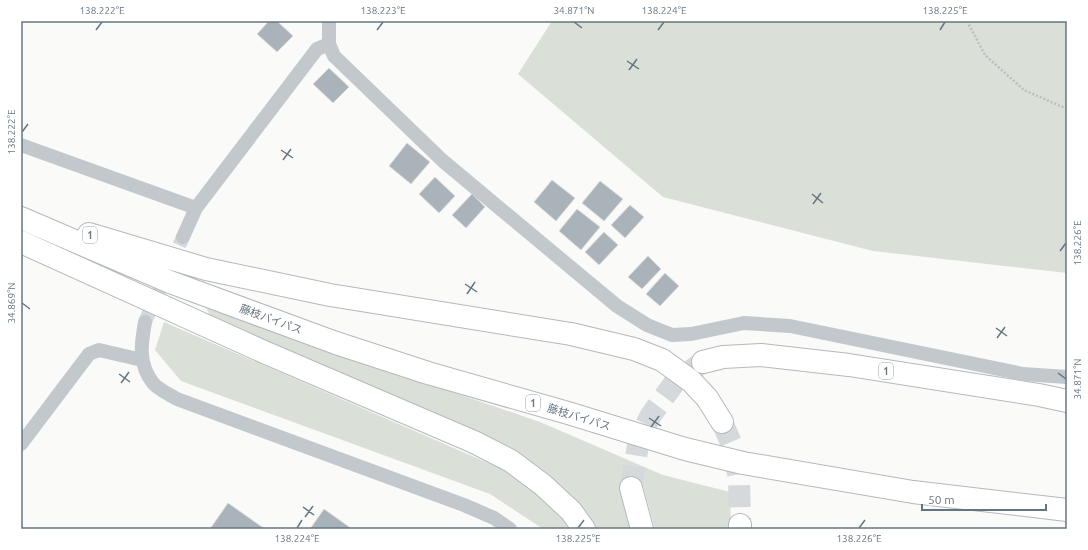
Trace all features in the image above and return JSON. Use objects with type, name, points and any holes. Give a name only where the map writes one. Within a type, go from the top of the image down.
[{"type":"highway","name":"1","points":[[21,214],[206,270],[330,295],[571,334],[634,349],[662,360],[691,381],[707,398],[722,422]]},
{"type":"highway","name":"藤枝バイパス","points":[[21,218],[170,282],[336,343],[428,373],[685,448],[743,463],[913,492],[1067,510]]},
{"type":"highway","points":[[21,242],[271,355],[474,442],[511,461],[543,485],[570,511],[584,529]]},
{"type":"highway","name":"1","points":[[703,362],[723,357],[761,355],[864,368],[1039,395],[1067,401]]},
{"type":"highway","points":[[631,488],[642,529]]},
{"type":"street","points":[[329,21],[329,44],[334,56],[443,161],[617,306],[647,325],[672,335],[691,334],[744,323],[790,326],[1023,374],[1067,377]]},
{"type":"street","points":[[183,237],[196,208],[317,49],[329,44]]},
{"type":"street","points":[[21,145],[196,208]]},
{"type":"street","points":[[145,322],[141,345],[144,368],[154,384],[177,399],[464,505],[494,518],[510,529]]},
{"type":"street","points":[[21,444],[89,354],[99,350],[142,360]]},
{"type":"path","points":[[967,21],[985,55],[1024,90],[1067,109]]},
{"type":"shaded area","points":[[552,21],[1067,21],[1067,273],[873,251],[663,197],[518,74]]},
{"type":"shaded area","points":[[206,308],[540,422],[663,475],[730,492],[731,529],[655,529],[643,486],[625,487],[636,529],[591,529],[517,454],[214,323]]},
{"type":"shaded area","points":[[164,322],[516,475],[573,529],[543,529],[490,494],[181,381],[155,350]]},
{"type":"building","points":[[269,21],[277,21],[293,36],[277,52],[257,34]]},
{"type":"building","points":[[329,68],[349,87],[333,103],[313,84]]},
{"type":"building","points":[[407,143],[430,162],[411,184],[389,166]]},
{"type":"building","points":[[435,177],[455,196],[439,213],[419,194]]},
{"type":"building","points":[[552,180],[575,198],[556,221],[534,202]]},
{"type":"building","points":[[600,181],[623,199],[604,221],[582,203]]},
{"type":"building","points":[[472,194],[485,207],[466,228],[452,215]]},
{"type":"building","points":[[630,205],[644,217],[625,238],[611,225]]},
{"type":"building","points":[[577,209],[600,227],[581,250],[559,231]]},
{"type":"building","points":[[604,232],[618,245],[599,265],[585,252]]},
{"type":"building","points":[[648,256],[661,269],[642,289],[628,277]]},
{"type":"building","points":[[665,273],[679,286],[660,306],[646,294]]},
{"type":"building","points":[[228,503],[265,529],[210,529]]},
{"type":"building","points":[[324,509],[352,529],[310,529]]},
{"type":"tunnel","points":[[145,322],[183,237]]},
{"type":"tunnel","points":[[631,488],[639,439],[651,415],[675,382],[703,362]]},
{"type":"tunnel","points":[[722,422],[732,445],[739,478],[740,525]]}]
